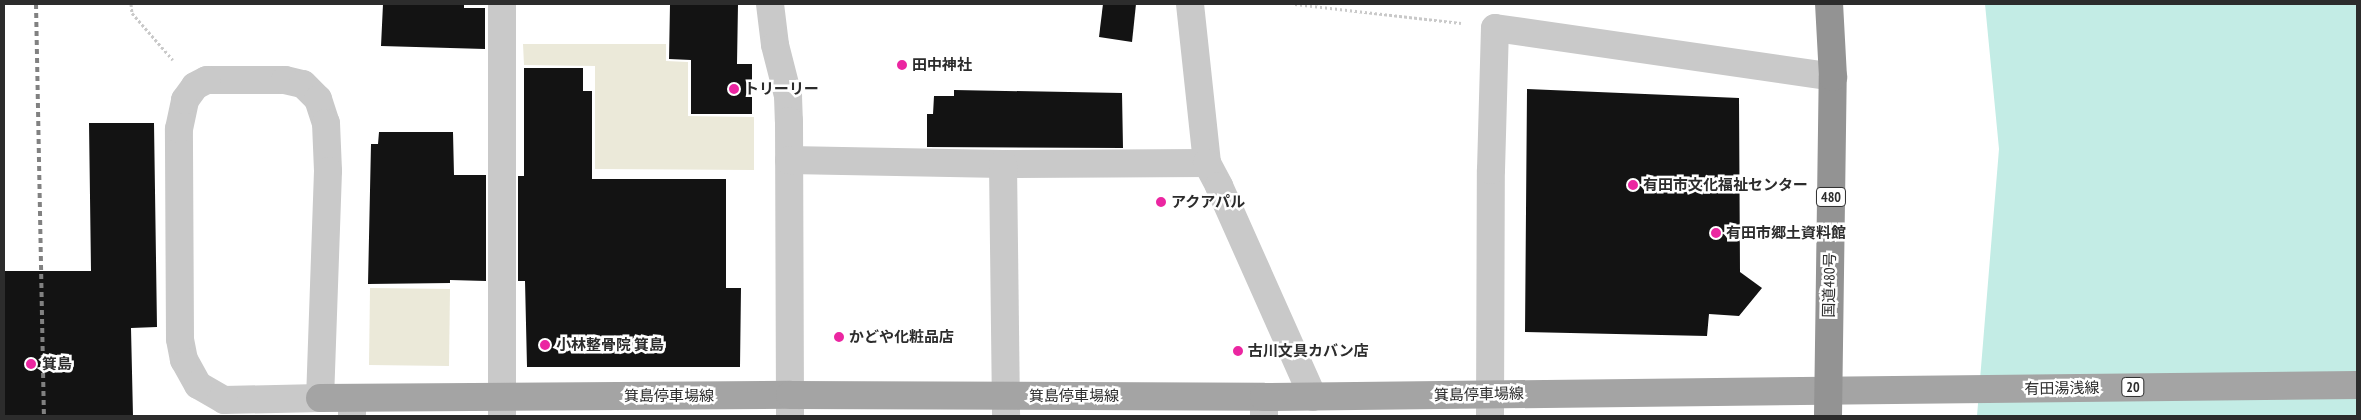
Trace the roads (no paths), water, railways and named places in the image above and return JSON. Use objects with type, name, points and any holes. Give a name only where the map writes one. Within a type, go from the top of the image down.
[{"type":"highway","name":"国道480号","points":[[1827,403],[1833,77],[1829,4]]},
{"type":"main road","name":"有田湯浅線","points":[[1827,403],[1910,390],[2357,385]]},
{"type":"main road","name":"箕島停車場線","points":[[320,398],[352,407],[1264,407],[1313,397],[1491,405],[1827,403]]},
{"type":"street","points":[[502,4],[502,407]]},
{"type":"street","points":[[770,4],[775,45],[788,96],[790,406]]},
{"type":"street","points":[[1190,4],[1207,163],[1313,397]]},
{"type":"street","points":[[1491,405],[1491,170],[1495,28],[1833,77]]},
{"type":"street","points":[[207,80],[285,80],[303,84],[318,99],[326,123],[328,171],[320,398],[224,400],[198,385],[184,360],[180,339],[179,129],[185,100],[195,86],[207,80]]},
{"type":"street","points":[[789,160],[1003,164],[1207,163]]},
{"type":"street","points":[[1003,164],[1006,406]]},
{"type":"railway","points":[[36,4],[44,416]]},
{"type":"place","name":"田中神社","points":[[902,65]]},
{"type":"place","name":"トリーリー","points":[[734,89]]},
{"type":"place","name":"有田市文化福祉センター","points":[[1633,185]]},
{"type":"place","name":"アクアパル","points":[[1161,202]]},
{"type":"place","name":"有田市郷土資料館","points":[[1716,233]]},
{"type":"place","name":"かどや化粧品店","points":[[839,337]]},
{"type":"place","name":"小林整骨院 箕島","points":[[545,345]]},
{"type":"place","name":"古川文具カバン店","points":[[1238,351]]},
{"type":"place","name":"箕島","points":[[31,364]]}]
